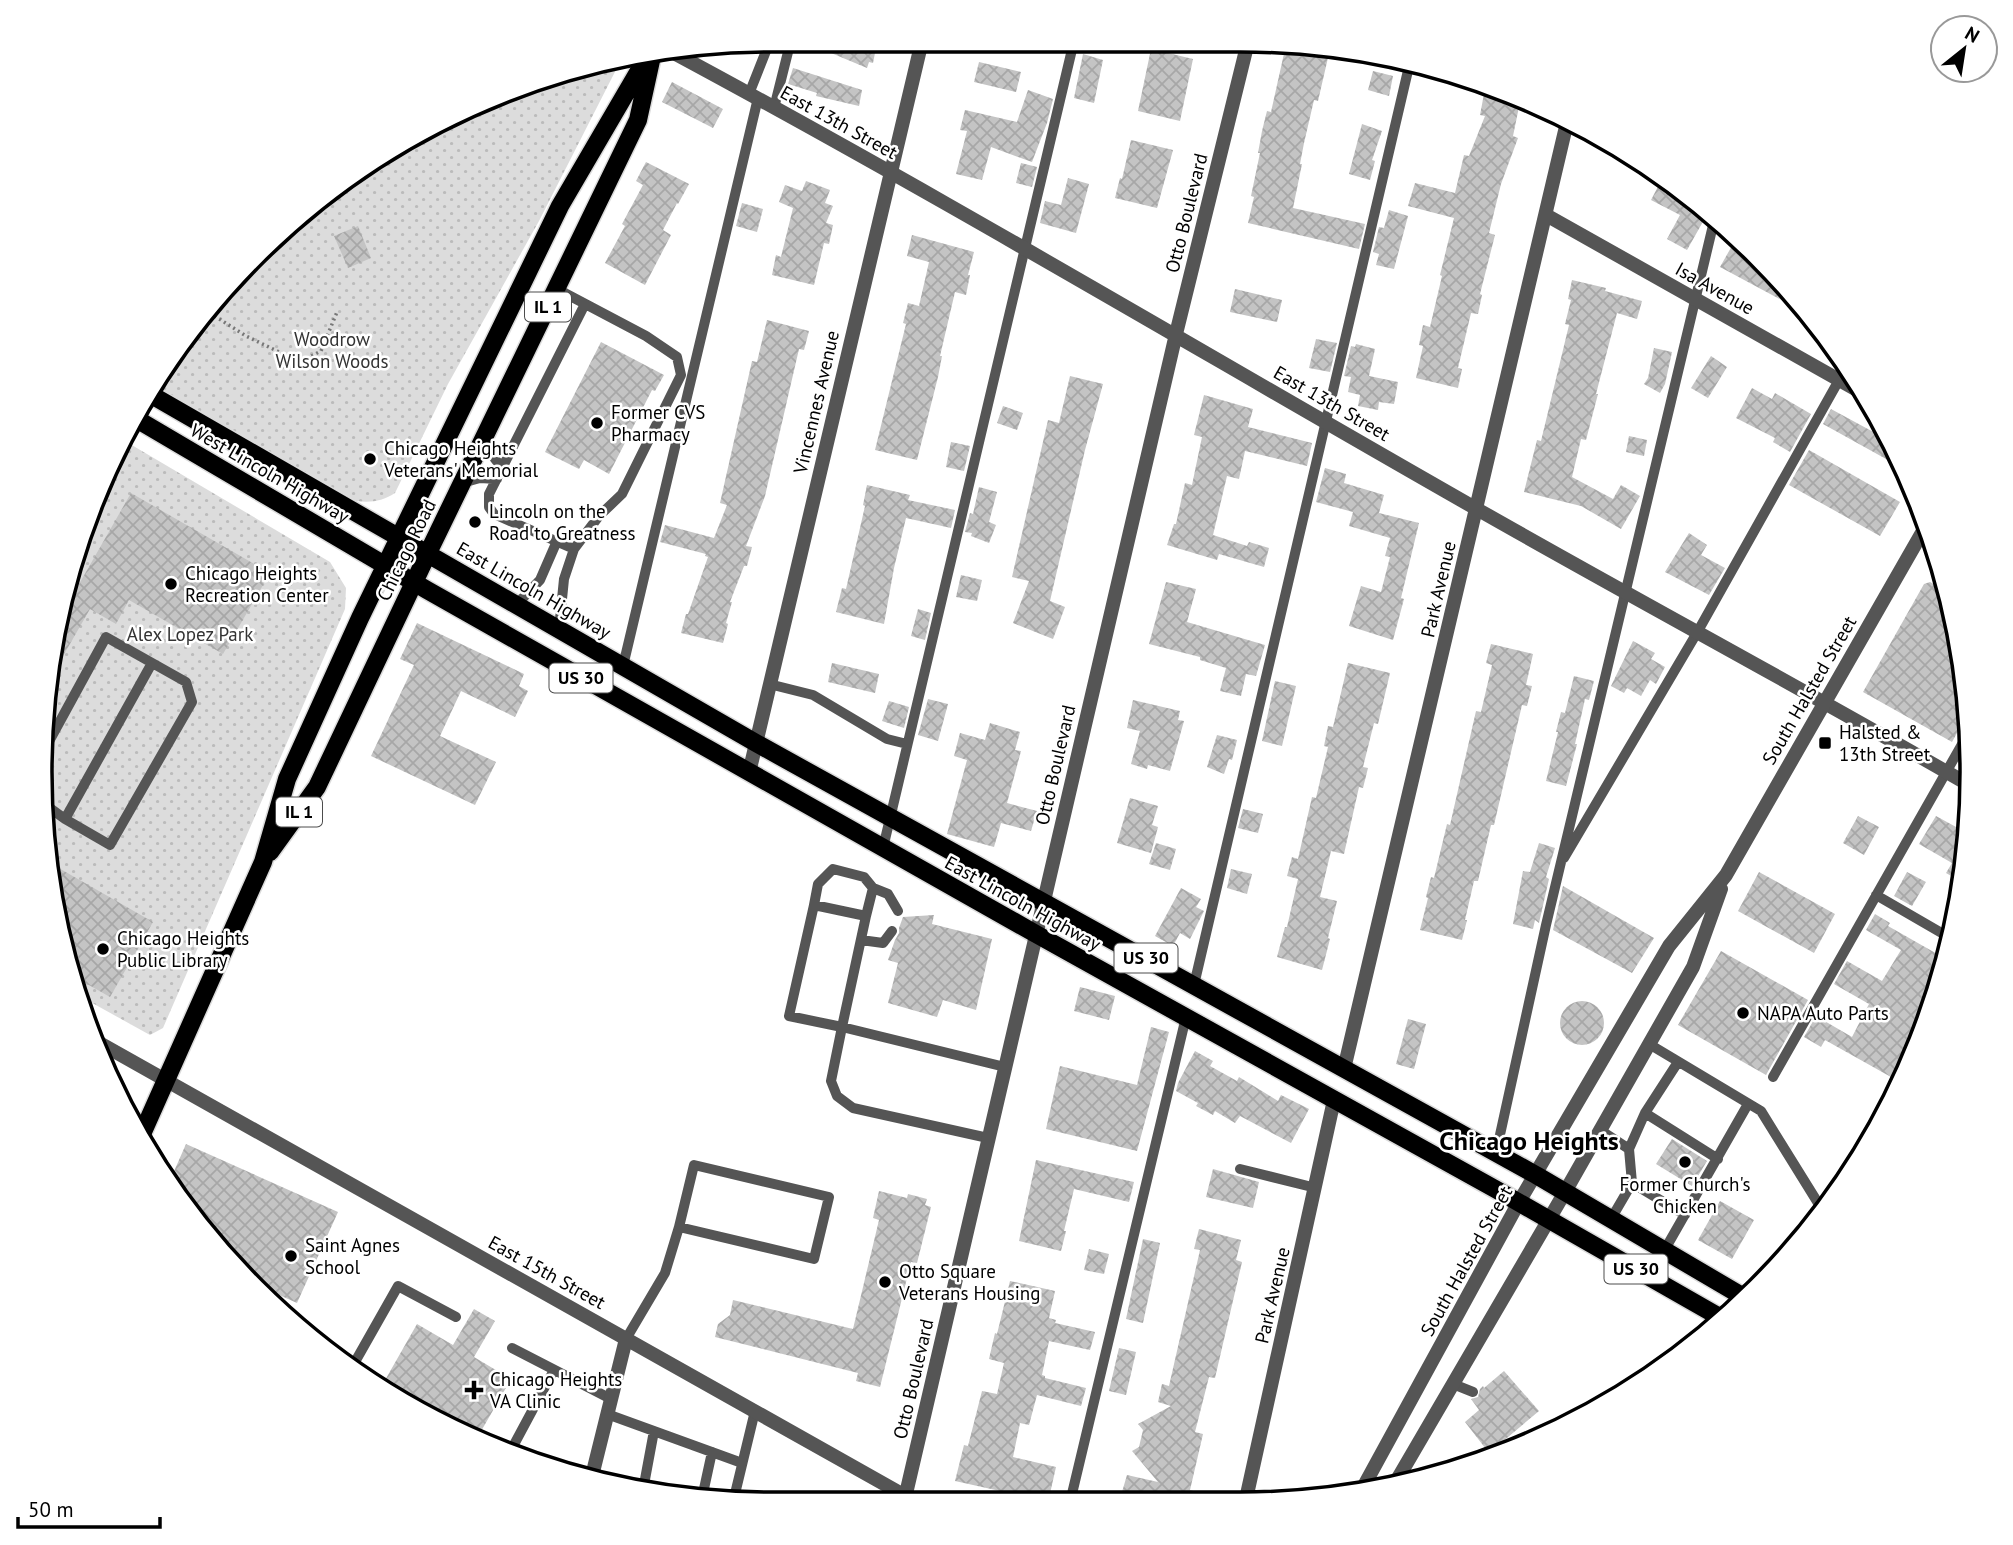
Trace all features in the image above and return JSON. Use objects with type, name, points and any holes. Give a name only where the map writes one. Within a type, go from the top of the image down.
[{"type":"main road","name":"Chicago Road","points":[[263,862],[317,787],[638,120],[650,63]]},
{"type":"main road","name":"Chicago Road","points":[[146,1126],[263,862],[287,779],[386,566],[560,206],[642,65]]},
{"type":"main road","name":"West Lincoln Highway","points":[[157,398],[400,537]]},
{"type":"main road","name":"West Lincoln Highway","points":[[143,423],[386,566]]},
{"type":"main road","name":"US 30","points":[[400,537],[428,553]]},
{"type":"main road","name":"East Lincoln Highway","points":[[428,553],[756,743],[1536,1175]]},
{"type":"main road","name":"US 30","points":[[386,566],[414,582]]},
{"type":"main road","name":"East Lincoln Highway","points":[[414,582],[749,773],[1519,1202],[1715,1314]]},
{"type":"main road","name":"US 30","points":[[1536,1175],[1737,1293]]},
{"type":"street","name":"Vincennes Avenue","points":[[749,773],[919,52]]},
{"type":"street","name":"Otto Boulevard","points":[[907,1492],[1035,934],[1176,334],[1245,52]]},
{"type":"street","name":"East 13th Street","points":[[684,58],[1176,334],[1477,509],[1825,701],[1960,779]]},
{"type":"street","name":"Park Avenue","points":[[1344,1069],[1565,130]]},
{"type":"street","name":"Isa Avenue","points":[[1546,215],[1846,384]]},
{"type":"street","name":"South Halsted Street","points":[[1366,1481],[1519,1202],[1668,946],[1726,875],[1920,536]]},
{"type":"street","name":"South Halsted Street","points":[[1400,1474],[1693,967],[1726,875]]},
{"type":"street","name":"East 15th Street","points":[[107,1047],[896,1492]]},
{"type":"street","name":"Park Avenue","points":[[1247,1492],[1334,1100]]},
{"type":"street","points":[[594,1470],[626,1339]]},
{"type":"lane","points":[[623,666],[766,52]]},
{"type":"lane","points":[[774,108],[788,52]]},
{"type":"lane","points":[[883,848],[1071,52]]},
{"type":"lane","points":[[1194,985],[1408,72]]},
{"type":"lane","points":[[1496,1153],[1559,867],[1712,229]]},
{"type":"lane","points":[[557,289],[646,336],[677,356],[681,375],[622,494],[599,516],[574,549],[564,579],[559,629]]},
{"type":"lane","points":[[574,549],[494,514],[489,507],[489,494],[585,304]]},
{"type":"lane","points":[[1559,867],[1698,631],[1841,376]]},
{"type":"lane","points":[[483,439],[502,468]]},
{"type":"lane","points":[[462,483],[480,478],[497,479]]},
{"type":"lane","points":[[517,604],[540,580],[557,541]]},
{"type":"lane","points":[[54,733],[106,637],[186,682],[192,702],[110,845],[54,811]]},
{"type":"lane","points":[[65,819],[152,663]]},
{"type":"lane","points":[[769,684],[813,695],[887,738],[907,744]]},
{"type":"lane","points":[[1773,1077],[1959,748]]},
{"type":"lane","points":[[898,911],[888,894],[873,888],[864,877],[833,869],[818,884],[789,1016],[1005,1067]]},
{"type":"lane","points":[[873,888],[831,1081],[836,1096],[853,1108],[988,1138]]},
{"type":"lane","points":[[1876,895],[1942,933]]},
{"type":"lane","points":[[814,905],[866,916]]},
{"type":"lane","points":[[861,940],[883,943],[892,931]]},
{"type":"lane","points":[[1074,1492],[1186,1017]]},
{"type":"lane","points":[[1648,1044],[1761,1111],[1818,1203]]},
{"type":"lane","points":[[1611,1219],[1632,1183],[1629,1149],[1646,1113],[1678,1062]]},
{"type":"lane","points":[[1664,1251],[1748,1104]]},
{"type":"lane","points":[[1646,1113],[1718,1159]]},
{"type":"lane","points":[[1600,1130],[1629,1149]]},
{"type":"lane","points":[[626,1339],[665,1273],[694,1165],[829,1197],[814,1259],[679,1227]]},
{"type":"lane","points":[[1240,1169],[1315,1188]]},
{"type":"lane","points":[[1632,1183],[1685,1215]]},
{"type":"lane","points":[[356,1360],[398,1286],[456,1317]]},
{"type":"lane","points":[[512,1348],[611,1399]]},
{"type":"lane","points":[[514,1444],[554,1370]]},
{"type":"lane","points":[[1453,1384],[1473,1392]]},
{"type":"lane","points":[[736,1491],[755,1411]]},
{"type":"lane","points":[[607,1414],[742,1463]]},
{"type":"lane","points":[[645,1481],[654,1431]]},
{"type":"lane","points":[[704,1489],[712,1452]]},
{"type":"path","points":[[216,317],[246,336],[300,362],[321,351],[337,313]]},
{"type":"green space","name":"Woodrow Wilson Woods","points":[[616,70],[539,221],[448,384],[395,493],[377,501],[356,501],[162,391],[201,334],[263,263],[334,201],[372,174],[412,149],[497,107],[541,91]]},
{"type":"green space","name":"Alex Lopez Park","points":[[132,445],[330,562],[346,588],[345,609],[163,1028],[150,1035],[90,1002],[66,913],[54,820],[52,772],[59,679],[77,586],[107,497]]},
{"type":"building","points":[[829,52],[875,52],[873,63],[869,62],[867,68]]},
{"type":"building","points":[[1150,52],[1164,52],[1193,59],[1180,121],[1138,111]]},
{"type":"building","points":[[1083,54],[1103,60],[1094,103],[1074,98]]},
{"type":"building","points":[[1284,54],[1328,58],[1318,101],[1314,100],[1293,208],[1365,224],[1359,249],[1248,223],[1262,131],[1267,111],[1271,112]]},
{"type":"building","points":[[979,62],[1021,72],[1016,92],[974,82]]},
{"type":"building","points":[[793,68],[862,90],[859,106],[816,96],[817,93],[788,84]]},
{"type":"building","points":[[1373,71],[1393,76],[1389,96],[1368,90]]},
{"type":"building","points":[[672,82],[723,109],[713,128],[662,102]]},
{"type":"building","points":[[1028,90],[1053,99],[1032,162],[991,147],[982,180],[956,174],[967,131],[960,130],[965,110],[1017,122]]},
{"type":"building","points":[[1484,95],[1519,108],[1513,136],[1518,138],[1501,184],[1489,233],[1495,235],[1480,294],[1478,314],[1471,313],[1458,368],[1462,369],[1458,388],[1416,378],[1423,346],[1419,345],[1423,325],[1430,327],[1454,218],[1408,206],[1415,183],[1455,193],[1464,155],[1469,156],[1485,116],[1480,115]]},
{"type":"building","points":[[1362,124],[1382,131],[1372,160],[1375,161],[1370,180],[1349,174]]},
{"type":"building","points":[[1131,140],[1173,150],[1157,208],[1115,198]]},
{"type":"building","points":[[646,162],[689,184],[663,230],[671,235],[645,285],[605,263],[643,185],[636,181]]},
{"type":"building","points":[[1021,163],[1037,167],[1032,187],[1016,183]]},
{"type":"building","points":[[1068,178],[1089,184],[1076,233],[1040,223],[1045,201],[1061,205]]},
{"type":"building","points":[[806,181],[830,190],[825,203],[833,206],[826,223],[833,225],[829,244],[824,243],[814,285],[772,275],[776,255],[781,257],[793,208],[779,202],[785,185],[802,191]]},
{"type":"building","points":[[1658,186],[1703,221],[1687,250],[1667,239],[1680,215],[1651,200]]},
{"type":"building","points":[[742,203],[763,209],[757,232],[736,226]]},
{"type":"building","points":[[1389,210],[1408,216],[1394,269],[1376,265],[1379,254],[1373,252],[1379,227],[1384,228]]},
{"type":"building","points":[[358,226],[371,258],[348,268],[334,236]]},
{"type":"building","points":[[912,235],[974,252],[966,295],[955,292],[940,356],[938,377],[917,460],[875,450],[906,324],[903,323],[908,303],[919,306],[929,262],[907,256]]},
{"type":"building","points":[[1732,246],[1785,302],[1720,267]]},
{"type":"building","points":[[1572,280],[1606,288],[1605,291],[1642,301],[1637,319],[1617,313],[1586,440],[1581,439],[1572,477],[1613,499],[1621,485],[1640,496],[1621,529],[1581,506],[1524,492],[1537,440],[1541,441],[1569,325],[1565,324],[1571,300],[1568,299]]},
{"type":"building","points":[[1235,289],[1282,300],[1277,322],[1230,312]]},
{"type":"building","points":[[767,320],[809,331],[804,350],[799,349],[765,496],[746,546],[752,547],[747,566],[744,566],[730,602],[723,643],[681,633],[708,557],[706,554],[660,542],[665,525],[714,538],[727,505],[720,503],[752,361],[757,362]]},
{"type":"building","points":[[1316,339],[1337,343],[1330,372],[1309,368]]},
{"type":"building","name":"Former CVS Pharmacy","points":[[601,342],[664,375],[655,391],[652,390],[609,474],[584,460],[579,469],[545,452]]},
{"type":"building","points":[[1356,344],[1375,349],[1369,376],[1398,382],[1394,404],[1379,402],[1378,410],[1358,406],[1360,395],[1348,392],[1351,377],[1344,376],[1351,346],[1355,347]]},
{"type":"building","points":[[1654,348],[1672,352],[1665,384],[1660,393],[1644,384],[1648,378]]},
{"type":"building","points":[[1711,356],[1727,367],[1708,398],[1691,388]]},
{"type":"building","points":[[1070,376],[1103,384],[1050,601],[1065,607],[1053,639],[1013,623],[1029,581],[1012,577],[1048,420],[1059,423]]},
{"type":"building","points":[[1752,388],[1772,399],[1775,393],[1811,414],[1790,452],[1773,442],[1775,438],[1736,418]]},
{"type":"building","points":[[1204,395],[1253,409],[1248,427],[1312,443],[1307,466],[1245,451],[1239,479],[1227,476],[1213,535],[1247,546],[1249,542],[1269,548],[1264,567],[1219,554],[1217,560],[1167,545],[1176,524],[1185,483],[1192,485],[1202,437],[1194,435]]},
{"type":"building","points":[[1003,406],[1023,413],[1017,430],[997,423]]},
{"type":"building","points":[[1831,409],[1875,433],[1889,461],[1823,424]]},
{"type":"building","points":[[1629,436],[1647,440],[1644,456],[1626,452]]},
{"type":"building","points":[[951,442],[970,446],[964,471],[946,467]]},
{"type":"building","points":[[1809,450],[1900,502],[1880,536],[1789,485]]},
{"type":"building","points":[[1325,468],[1346,474],[1344,483],[1384,495],[1379,513],[1419,523],[1393,640],[1349,626],[1361,586],[1381,592],[1390,557],[1385,556],[1390,538],[1349,526],[1353,512],[1316,502]]},
{"type":"building","points":[[867,485],[910,495],[908,500],[955,510],[951,528],[906,518],[884,624],[836,612],[842,588],[846,589],[865,506]]},
{"type":"building","points":[[979,487],[997,492],[989,522],[996,525],[989,543],[965,532],[970,513],[973,514]]},
{"type":"building","name":"Chicago Heights Recreation Center","points":[[131,493],[270,573],[223,654],[129,600],[116,624],[90,609],[62,657],[76,589]]},
{"type":"building","points":[[1689,533],[1707,545],[1701,555],[1725,568],[1709,595],[1665,572]]},
{"type":"building","points":[[961,575],[982,580],[977,601],[956,597]]},
{"type":"building","points":[[1166,582],[1196,589],[1187,622],[1265,645],[1256,676],[1246,674],[1241,696],[1220,691],[1226,668],[1200,660],[1200,657],[1149,644]]},
{"type":"building","points":[[1930,582],[1936,585],[1947,632],[1959,725],[1952,742],[1863,692],[1924,584]]},
{"type":"building","points":[[918,609],[931,613],[925,640],[911,636]]},
{"type":"building","points":[[417,623],[524,674],[519,686],[528,691],[515,717],[461,691],[440,736],[496,762],[475,805],[371,756],[414,665],[400,659]]},
{"type":"building","points":[[1633,641],[1655,653],[1651,659],[1665,667],[1656,684],[1650,680],[1641,696],[1627,688],[1624,693],[1611,686]]},
{"type":"building","points":[[1491,644],[1533,654],[1526,685],[1532,686],[1527,706],[1522,705],[1494,825],[1491,825],[1478,881],[1474,881],[1462,940],[1420,930],[1431,877],[1434,878],[1447,824],[1450,825],[1476,711],[1481,712],[1492,665],[1486,663]]},
{"type":"building","points":[[832,663],[879,674],[875,693],[828,682]]},
{"type":"building","points":[[1348,663],[1390,673],[1378,724],[1374,723],[1363,767],[1368,768],[1363,788],[1359,787],[1344,854],[1331,851],[1320,897],[1337,901],[1322,970],[1277,957],[1298,879],[1287,876],[1292,857],[1298,859],[1312,797],[1316,798],[1328,747],[1324,746],[1328,726],[1333,727]]},
{"type":"building","points":[[1574,676],[1594,681],[1589,700],[1585,699],[1566,786],[1546,781],[1561,712],[1565,713]]},
{"type":"building","points":[[1275,681],[1296,686],[1282,746],[1262,741]]},
{"type":"building","points":[[928,699],[948,704],[938,741],[918,735]]},
{"type":"building","points":[[1133,700],[1180,711],[1178,720],[1184,721],[1170,771],[1131,764],[1140,731],[1127,728]]},
{"type":"building","points":[[889,701],[909,707],[904,728],[882,721]]},
{"type":"building","points":[[990,723],[1020,732],[1015,750],[1021,751],[1007,803],[1037,811],[1031,831],[1001,823],[994,847],[947,834],[967,760],[954,756],[960,733],[985,740]]},
{"type":"building","points":[[1217,735],[1237,740],[1232,760],[1229,759],[1224,774],[1207,767]]},
{"type":"building","points":[[1130,798],[1158,806],[1152,825],[1158,827],[1151,853],[1117,843]]},
{"type":"building","points":[[1243,809],[1263,814],[1258,833],[1238,828]]},
{"type":"building","points":[[1858,816],[1879,827],[1864,855],[1843,843]]},
{"type":"building","points":[[1936,816],[1958,828],[1952,877],[1946,873],[1952,863],[1919,844]]},
{"type":"building","points":[[1156,843],[1176,849],[1170,870],[1149,864]]},
{"type":"building","points":[[1539,843],[1555,848],[1546,877],[1549,879],[1539,923],[1535,920],[1533,929],[1513,924],[1523,871],[1530,872]]},
{"type":"building","name":"Chicago Heights Public Library","points":[[59,868],[153,922],[110,997],[84,982],[66,913]]},
{"type":"building","points":[[1231,869],[1252,874],[1247,894],[1227,888]]},
{"type":"building","points":[[1759,872],[1835,914],[1814,953],[1738,911]]},
{"type":"building","points":[[1907,872],[1926,882],[1912,906],[1894,896]]},
{"type":"building","points":[[1563,886],[1654,938],[1632,973],[1553,930]]},
{"type":"building","points":[[1181,888],[1201,899],[1196,907],[1204,911],[1190,939],[1180,933],[1173,946],[1155,936]]},
{"type":"building","points":[[1875,914],[1890,923],[1888,926],[1937,954],[1906,1048],[1891,1077],[1825,1040],[1821,1047],[1804,1037],[1816,1016],[1852,1037],[1869,1004],[1834,984],[1847,961],[1882,981],[1901,950],[1866,930]]},
{"type":"building","points":[[934,915],[932,924],[992,939],[976,1010],[943,1000],[937,1017],[888,1003],[898,963],[888,960],[903,917]]},
{"type":"building","name":"NAPA Auto Parts","points":[[1721,951],[1808,1000],[1766,1075],[1678,1025]]},
{"type":"building","points":[[1080,987],[1115,996],[1109,1020],[1074,1011]]},
{"type":"building","points":[[1582,1001],[1598,1007],[1604,1023],[1598,1039],[1582,1045],[1566,1039],[1560,1023],[1566,1007]]},
{"type":"building","points":[[1408,1019],[1426,1024],[1414,1069],[1396,1064]]},
{"type":"building","points":[[1151,1027],[1169,1032],[1137,1151],[1046,1129],[1060,1066],[1137,1085]]},
{"type":"building","points":[[1195,1051],[1213,1061],[1210,1066],[1237,1081],[1239,1077],[1278,1101],[1281,1095],[1309,1109],[1291,1143],[1240,1116],[1235,1123],[1215,1111],[1213,1115],[1176,1091]]},
{"type":"building","name":"Former Church's Chicken","points":[[1672,1139],[1707,1161],[1692,1186],[1656,1164]]},
{"type":"building","points":[[186,1144],[338,1212],[297,1303],[275,1293],[263,1282],[201,1211],[174,1172]]},
{"type":"building","points":[[1036,1160],[1134,1182],[1129,1202],[1074,1189],[1061,1251],[1019,1241]]},
{"type":"building","points":[[1213,1169],[1259,1182],[1253,1208],[1206,1197]]},
{"type":"building","name":"Otto Square Veterans Housing","points":[[879,1191],[907,1198],[908,1194],[927,1199],[925,1205],[931,1207],[917,1263],[911,1262],[880,1387],[856,1381],[858,1373],[715,1337],[718,1324],[730,1315],[733,1300],[853,1329],[879,1220],[873,1218]]},
{"type":"building","points":[[1720,1201],[1754,1220],[1732,1259],[1698,1240]]},
{"type":"building","points":[[1199,1229],[1241,1240],[1236,1260],[1242,1262],[1215,1378],[1209,1377],[1195,1432],[1203,1434],[1190,1490],[1197,1492],[1122,1492],[1127,1475],[1158,1482],[1132,1451],[1139,1447],[1143,1430],[1138,1424],[1171,1406],[1158,1402],[1162,1384],[1169,1386],[1200,1250],[1194,1249]]},
{"type":"building","points":[[1143,1239],[1160,1243],[1143,1323],[1126,1319]]},
{"type":"building","points":[[1089,1249],[1109,1254],[1104,1274],[1084,1270]]},
{"type":"building","points":[[1010,1281],[1055,1291],[1049,1318],[1056,1320],[1055,1323],[1095,1332],[1090,1350],[1049,1341],[1042,1375],[1086,1388],[1081,1406],[1037,1395],[1029,1425],[1020,1423],[1013,1457],[1056,1467],[1050,1492],[1000,1492],[955,1481],[964,1445],[968,1446],[982,1391],[997,1394],[1004,1363],[989,1359],[995,1333],[997,1334]]},
{"type":"building","points":[[474,1309],[495,1321],[474,1357],[511,1379],[481,1431],[412,1396],[385,1379],[417,1324],[453,1345]]},
{"type":"building","points":[[1119,1348],[1136,1352],[1126,1395],[1109,1391]]},
{"type":"building","points":[[1504,1371],[1539,1411],[1500,1444],[1486,1449],[1465,1422],[1479,1410],[1471,1399],[1478,1397],[1480,1389],[1483,1386],[1484,1388]]},
{"type":"place","name":"Former CVS Pharmacy","points":[[597,423]]},
{"type":"place","name":"Chicago Heights Veterans' Memorial","points":[[370,459]]},
{"type":"place","name":"Lincoln on the Road to Greatness","points":[[475,522]]},
{"type":"place","name":"Chicago Heights Recreation Center","points":[[171,584]]},
{"type":"place","name":"Halsted & 13th Street","points":[[1825,743]]},
{"type":"place","name":"Chicago Heights Public Library","points":[[103,949]]},
{"type":"place","name":"NAPA Auto Parts","points":[[1743,1013]]},
{"type":"place","name":"Former Church's Chicken","points":[[1685,1162]]},
{"type":"place","name":"Saint Agnes School","points":[[291,1256]]},
{"type":"place","name":"Otto Square Veterans Housing","points":[[885,1282]]},
{"type":"place","name":"Chicago Heights VA Clinic","points":[[474,1390]]},
{"type":"district","name":"Chicago Heights","points":[[1529,1141]]}]
